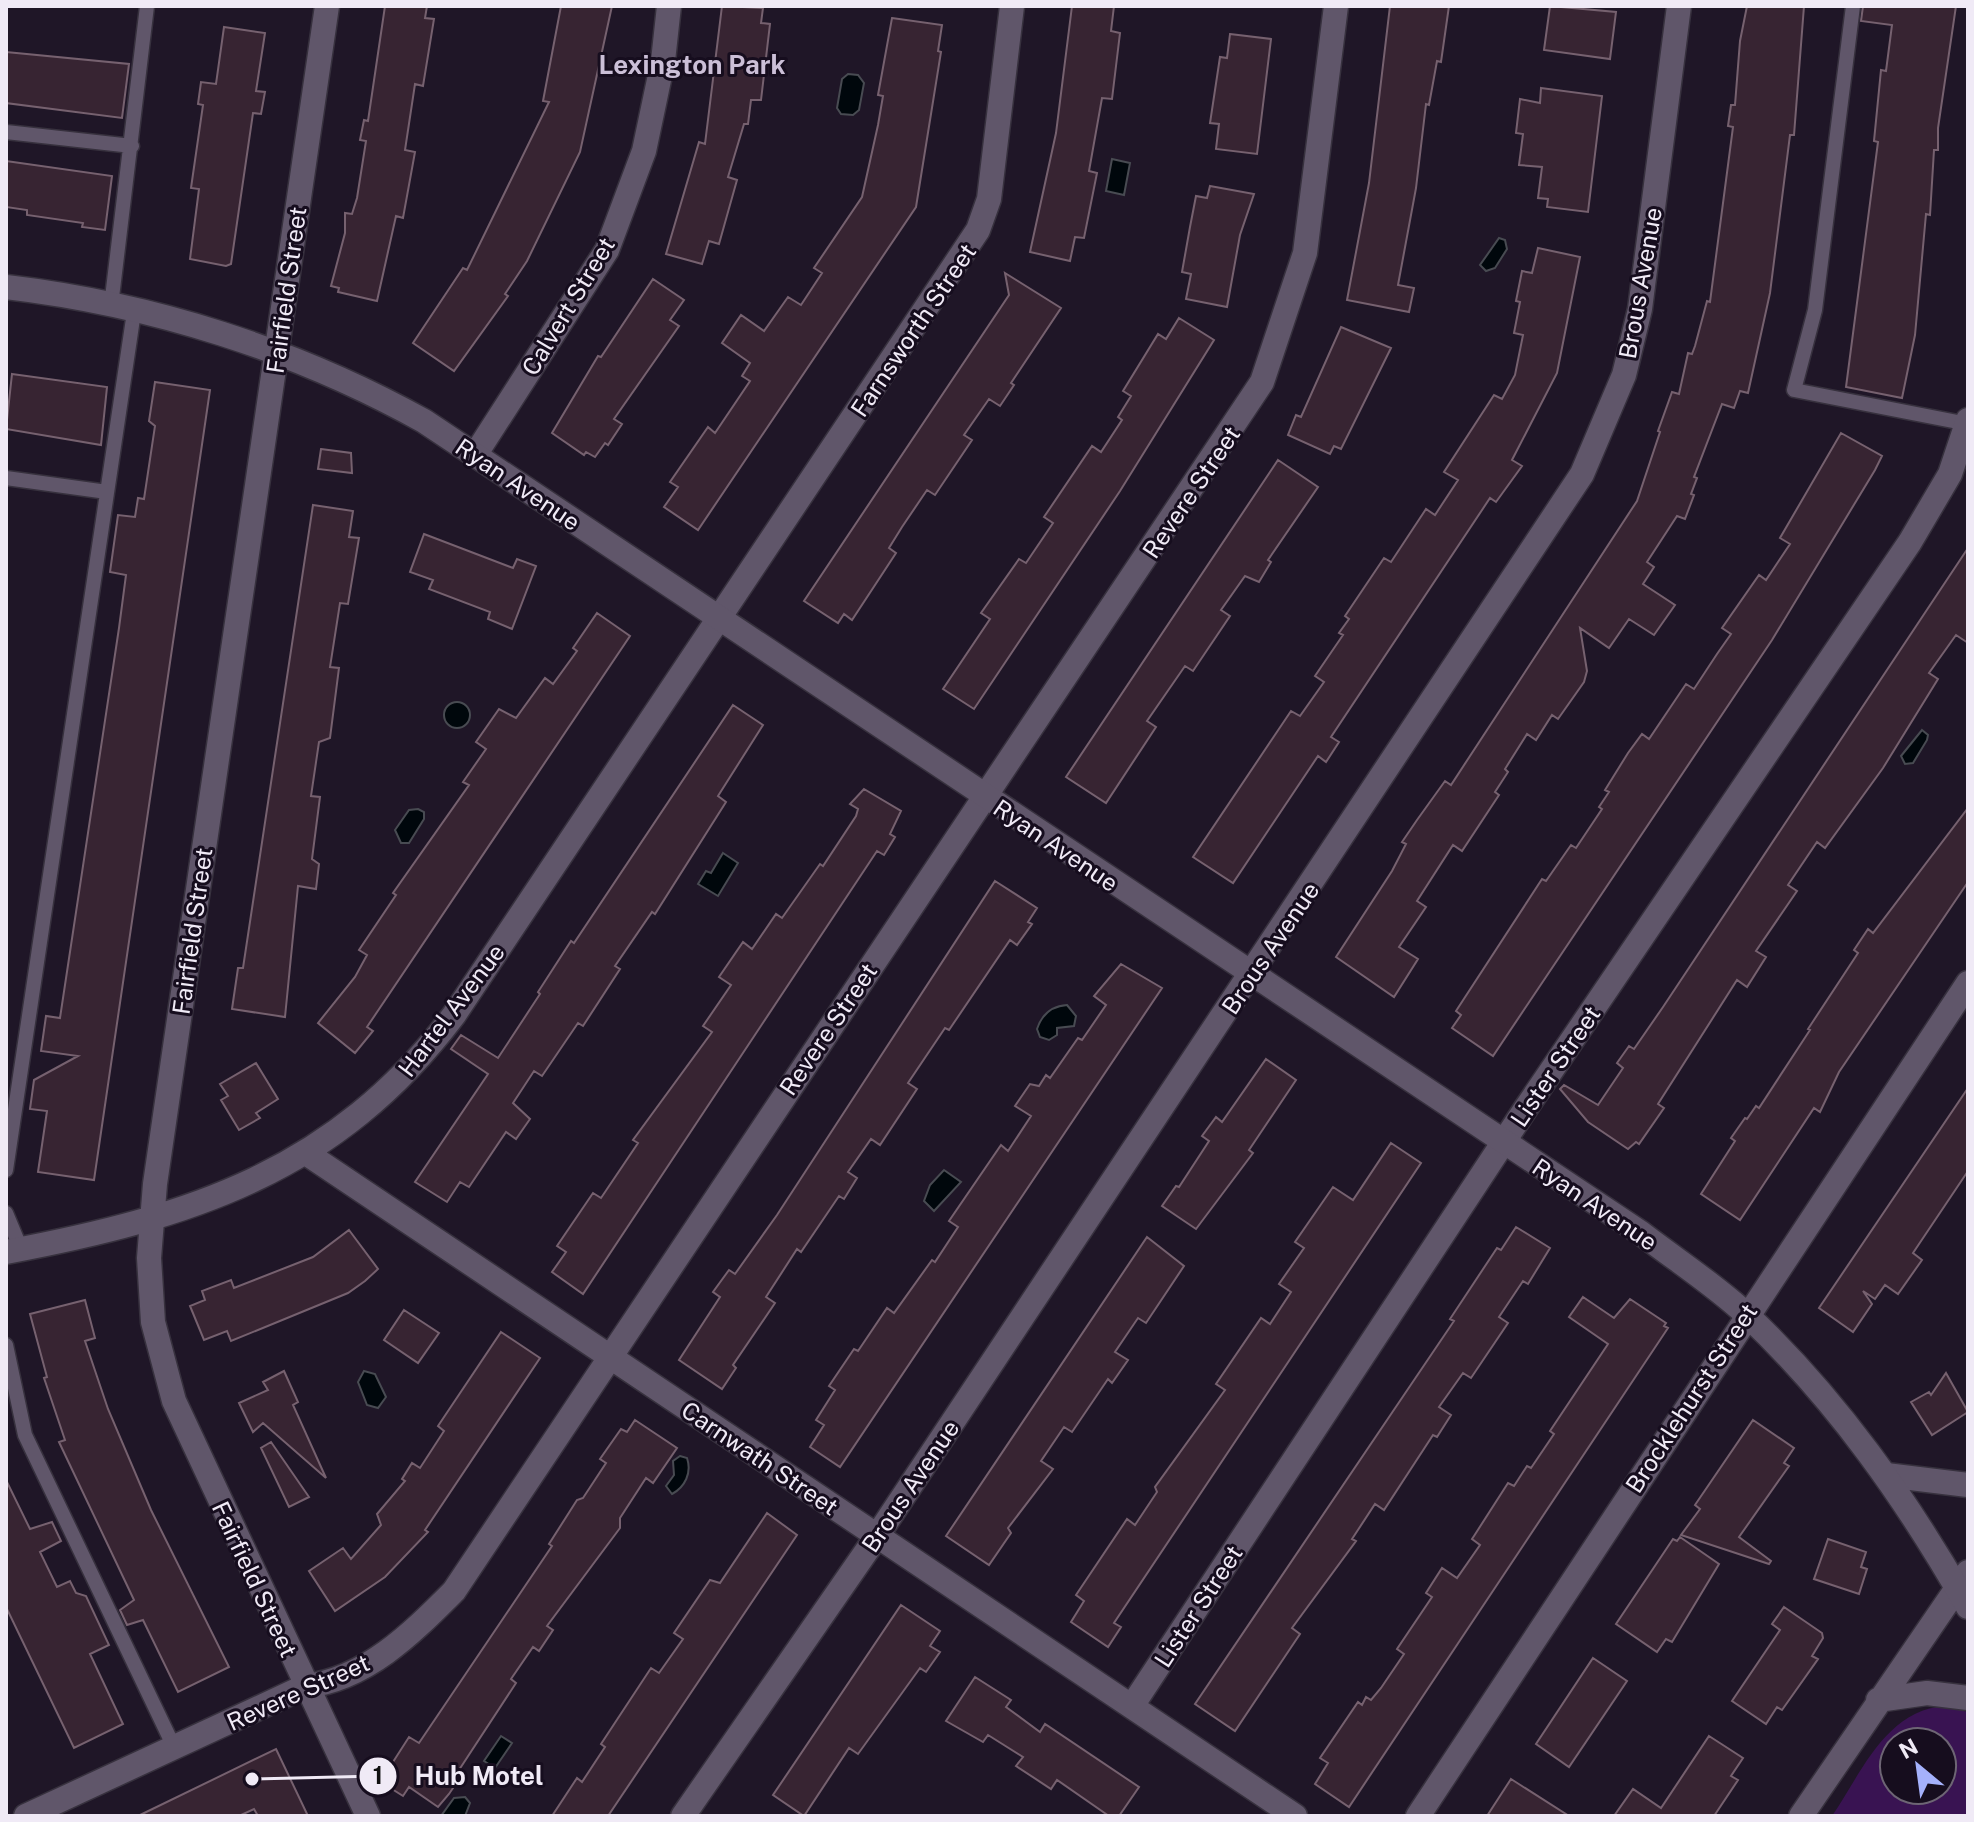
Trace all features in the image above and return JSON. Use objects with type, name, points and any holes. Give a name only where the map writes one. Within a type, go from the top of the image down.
[{"type":"street","name":"Fairfield Street","points":[[327,6],[151,1220],[149,1258],[153,1322],[174,1401],[368,1816]]},
{"type":"street","name":"Calvert Street","points":[[475,455],[607,250],[644,151],[663,61],[669,6]]},
{"type":"street","name":"Farnsworth Street","points":[[719,617],[978,230],[989,199],[1012,6]]},
{"type":"street","name":"Revere Street","points":[[26,1816],[306,1686],[329,1683],[385,1653],[454,1591],[1262,382],[1305,253],[1336,6]]},
{"type":"street","name":"Brous Avenue","points":[[683,1816],[877,1536],[1557,516],[1601,434],[1624,375],[1640,309],[1679,6]]},
{"type":"street","name":"Ryan Avenue","points":[[6,287],[63,294],[276,351],[371,392],[475,455],[719,617],[984,797],[1641,1233],[1746,1314],[1832,1405],[1886,1475],[1964,1588]]},
{"type":"street","name":"Lister Street","points":[[1132,1706],[1504,1143],[1910,542],[1950,474],[1968,423]]},
{"type":"street","name":"Hartel Avenue","points":[[13,1250],[151,1220],[236,1190],[306,1153],[384,1095],[421,1059],[454,1015],[719,617]]},
{"type":"street","name":"Brocklehurst Street","points":[[1418,1816],[1746,1314],[1968,983]]},
{"type":"street","name":"Carnwath Street","points":[[306,1153],[1295,1816]]},
{"type":"street","points":[[1886,1475],[1968,1485]]},
{"type":"street","points":[[1801,1816],[1878,1700],[1964,1588]]},
{"type":"street","points":[[1878,1700],[1927,1693],[1968,1698]]},
{"type":"lane","points":[[6,1170],[107,492],[132,146],[147,6]]},
{"type":"lane","points":[[1853,6],[1815,310],[1794,390],[1968,423]]},
{"type":"lane","points":[[6,132],[132,146]]},
{"type":"lane","points":[[6,478],[107,492]]},
{"type":"lane","points":[[6,1213],[13,1250]]},
{"type":"lane","points":[[6,1345],[25,1435],[174,1747]]},
{"type":"shaded area","points":[[848,74],[858,75],[864,83],[859,110],[853,115],[841,114],[837,108],[842,79]]},
{"type":"shaded area","points":[[1112,159],[1130,163],[1124,195],[1106,191]]},
{"type":"shaded area","points":[[1499,238],[1505,240],[1507,249],[1495,268],[1486,271],[1480,265]]},
{"type":"shaded area","points":[[457,702],[467,705],[470,715],[467,725],[457,728],[447,725],[444,715],[447,705]]},
{"type":"shaded area","points":[[1922,730],[1928,735],[1927,740],[1913,763],[1905,764],[1901,756]]},
{"type":"shaded area","points":[[409,810],[424,812],[424,819],[409,843],[401,843],[395,830]]},
{"type":"shaded area","points":[[723,853],[738,863],[718,896],[698,884],[706,871],[711,873]]},
{"type":"shaded area","points":[[1067,1005],[1076,1016],[1074,1026],[1057,1028],[1057,1035],[1049,1040],[1040,1037],[1037,1029],[1045,1015],[1052,1009]]},
{"type":"shaded area","points":[[944,1170],[961,1182],[934,1211],[924,1201],[930,1185]]},
{"type":"shaded area","points":[[364,1371],[375,1374],[386,1397],[378,1408],[367,1405],[358,1382]]},
{"type":"shaded area","points":[[680,1456],[687,1458],[688,1474],[684,1483],[672,1494],[666,1486],[674,1475],[673,1461]]},
{"type":"shaded area","points":[[1945,1706],[1968,1712],[1968,1816],[1832,1816],[1878,1746],[1878,1806],[1958,1806],[1958,1726],[1898,1726],[1924,1710]]},
{"type":"shaded area","points":[[501,1736],[512,1743],[495,1768],[484,1761]]},
{"type":"shaded area","points":[[465,1797],[470,1803],[465,1816],[441,1816],[454,1798]]},
{"type":"building","points":[[385,6],[427,6],[425,18],[434,19],[423,86],[415,84],[405,150],[415,152],[403,218],[396,216],[377,301],[338,292],[339,288],[331,286],[345,233],[345,213],[352,214],[357,198],[366,141],[360,140],[364,120],[368,121]]},
{"type":"building","points":[[561,6],[612,6],[580,152],[527,261],[505,294],[508,296],[454,371],[413,343],[463,268],[467,270],[549,102],[543,101]]},
{"type":"building","points":[[722,6],[763,8],[761,23],[770,24],[761,100],[751,100],[748,124],[744,124],[728,177],[737,180],[719,244],[709,241],[702,264],[666,254],[699,142],[705,144]]},
{"type":"building","points":[[1072,6],[1114,6],[1111,31],[1120,33],[1112,99],[1102,98],[1089,171],[1097,173],[1084,238],[1075,237],[1070,261],[1030,252],[1056,133]]},
{"type":"building","points":[[1390,6],[1449,6],[1441,62],[1437,61],[1429,105],[1426,104],[1416,188],[1398,285],[1414,288],[1409,312],[1347,300],[1369,183]]},
{"type":"building","points":[[1550,6],[1616,12],[1610,59],[1544,50]]},
{"type":"building","points":[[1747,6],[1804,6],[1794,135],[1790,135],[1770,293],[1748,393],[1740,391],[1734,408],[1722,404],[1694,477],[1697,478],[1691,494],[1694,495],[1685,519],[1677,516],[1647,562],[1654,567],[1643,584],[1675,605],[1654,635],[1629,619],[1609,648],[1580,628],[1587,671],[1584,682],[1558,719],[1552,715],[1536,740],[1527,734],[1505,769],[1508,772],[1495,792],[1499,795],[1462,851],[1453,845],[1417,901],[1426,907],[1399,947],[1418,959],[1394,997],[1336,957],[1392,871],[1406,844],[1402,842],[1445,781],[1451,785],[1637,501],[1672,392],[1679,394],[1688,353],[1692,354],[1707,301],[1710,302],[1733,127],[1728,126],[1731,105],[1735,105],[1740,41]]},
{"type":"building","points":[[1863,6],[1956,6],[1938,128],[1938,150],[1934,150],[1930,215],[1926,214],[1915,335],[1902,398],[1846,387],[1878,142],[1874,141],[1881,70],[1886,71],[1892,25],[1861,21]]},
{"type":"building","points":[[892,18],[942,25],[938,51],[941,52],[916,207],[698,530],[664,507],[678,487],[670,482],[708,427],[715,433],[750,381],[742,376],[750,363],[722,343],[741,315],[764,331],[788,297],[801,305],[822,273],[814,268],[862,197],[883,96],[878,95]]},
{"type":"building","points":[[224,27],[265,33],[256,91],[265,92],[261,114],[253,113],[231,264],[226,266],[190,259],[199,189],[191,188],[203,105],[198,104],[201,82],[216,84]]},
{"type":"building","points":[[1230,34],[1271,39],[1257,154],[1216,149],[1219,124],[1210,123],[1220,57],[1227,58]]},
{"type":"building","points":[[6,52],[129,64],[122,118],[6,103]]},
{"type":"building","points":[[1541,88],[1602,96],[1588,212],[1547,207],[1548,199],[1538,198],[1542,167],[1519,165],[1523,134],[1516,133],[1520,99],[1540,103]]},
{"type":"building","points":[[6,161],[112,176],[105,230],[82,227],[83,223],[27,215],[27,210],[6,207]]},
{"type":"building","points":[[1210,186],[1254,194],[1240,235],[1227,307],[1186,299],[1191,274],[1182,272],[1196,196],[1207,198]]},
{"type":"building","points":[[1538,248],[1580,257],[1557,373],[1512,460],[1522,466],[1496,502],[1490,498],[1331,737],[1339,742],[1326,762],[1318,756],[1233,883],[1193,857],[1291,711],[1300,716],[1324,682],[1315,676],[1343,635],[1339,633],[1349,619],[1345,616],[1384,558],[1391,562],[1426,509],[1435,515],[1458,480],[1444,472],[1494,395],[1502,399],[1515,375],[1523,335],[1514,333],[1520,302],[1516,301],[1522,271],[1532,273]]},
{"type":"building","points":[[1005,273],[1061,308],[1011,383],[1014,385],[1000,406],[989,399],[964,435],[972,440],[935,495],[927,490],[902,527],[889,548],[896,553],[852,620],[844,614],[838,623],[804,601],[1009,295]]},
{"type":"building","points":[[653,279],[684,300],[670,320],[679,326],[614,419],[622,424],[608,445],[605,443],[595,457],[586,452],[584,455],[552,433],[598,356],[601,357]]},
{"type":"building","points":[[1179,318],[1214,340],[1120,491],[974,709],[943,689],[990,619],[981,613],[1019,559],[1026,563],[1053,523],[1044,517],[1092,446],[1101,452],[1122,420],[1118,417],[1131,396],[1123,391],[1158,334],[1166,339]]},
{"type":"building","points":[[1341,327],[1391,348],[1341,449],[1334,446],[1330,454],[1288,435],[1296,415],[1301,417]]},
{"type":"building","points":[[12,374],[107,387],[101,445],[6,429]]},
{"type":"building","points":[[155,382],[210,390],[94,1180],[38,1172],[47,1111],[30,1109],[34,1080],[78,1056],[41,1051],[46,1016],[60,1018],[119,628],[126,575],[110,572],[118,515],[135,517],[138,498],[144,499],[155,426],[149,421]]},
{"type":"building","points":[[1841,433],[1882,456],[1875,470],[1772,640],[1493,1056],[1452,1028],[1461,1015],[1456,1011],[1542,879],[1546,881],[1571,845],[1576,848],[1602,809],[1599,807],[1609,792],[1605,790],[1628,753],[1642,734],[1649,739],[1686,684],[1694,689],[1731,634],[1722,628],[1759,575],[1766,580],[1790,544],[1780,538]]},
{"type":"building","points":[[321,449],[351,453],[352,473],[318,469]]},
{"type":"building","points":[[1278,460],[1318,487],[1268,560],[1271,562],[1259,582],[1245,576],[1221,610],[1230,616],[1193,671],[1185,666],[1147,721],[1156,727],[1106,803],[1066,777]]},
{"type":"building","points":[[313,505],[353,511],[349,537],[359,538],[348,604],[340,603],[330,667],[339,668],[330,738],[319,742],[311,796],[320,797],[312,859],[319,864],[316,889],[298,886],[285,1017],[232,1009],[238,968],[243,968]]},
{"type":"building","points":[[424,534],[513,568],[517,559],[536,566],[512,629],[488,619],[490,612],[429,589],[433,580],[410,572]]},
{"type":"building","points":[[1968,548],[1968,643],[1956,635],[1929,673],[1938,679],[1883,768],[1825,848],[1817,842],[1788,885],[1797,891],[1756,951],[1766,957],[1747,987],[1737,980],[1658,1104],[1664,1108],[1639,1144],[1636,1142],[1628,1149],[1588,1122],[1560,1089],[1564,1085],[1598,1105],[1623,1068],[1617,1063],[1629,1046],[1634,1049],[1663,1007]]},
{"type":"building","points":[[597,613],[630,636],[367,1027],[373,1031],[355,1053],[318,1023],[355,977],[367,955],[359,950],[396,895],[393,893],[469,785],[463,782],[486,749],[476,742],[499,709],[516,718],[545,678],[553,684],[577,651],[573,648]]},
{"type":"building","points":[[733,705],[763,725],[718,796],[726,802],[655,914],[652,912],[615,966],[620,969],[583,1026],[578,1023],[542,1076],[534,1071],[513,1103],[530,1119],[516,1139],[506,1132],[469,1187],[460,1182],[447,1202],[415,1182],[488,1074],[451,1049],[461,1035],[498,1058],[571,941],[574,943]]},
{"type":"building","points":[[864,789],[901,811],[890,834],[895,837],[884,855],[877,851],[583,1294],[552,1272],[566,1252],[557,1246],[593,1193],[601,1198],[638,1143],[633,1140],[712,1032],[703,1026],[731,985],[719,977],[743,942],[752,949],[776,914],[782,918],[820,864],[823,866],[856,816],[858,809],[850,804]]},
{"type":"building","points":[[1968,808],[1968,882],[1839,1072],[1820,1112],[1814,1108],[1740,1220],[1701,1194],[1735,1141],[1731,1138],[1756,1106],[1759,1108],[1858,953],[1854,950],[1868,929],[1873,933]]},
{"type":"building","points":[[995,881],[1037,908],[1028,922],[1032,924],[1017,945],[1010,940],[949,1030],[945,1028],[908,1083],[917,1089],[880,1145],[871,1139],[848,1172],[857,1178],[844,1199],[839,1196],[801,1252],[797,1249],[766,1297],[775,1303],[733,1365],[736,1368],[722,1389],[679,1360],[720,1297],[713,1292],[729,1270],[735,1274],[777,1215]]},
{"type":"building","points":[[1121,964],[1162,988],[840,1467],[810,1447],[824,1425],[816,1420],[835,1390],[829,1386],[887,1308],[894,1313],[932,1260],[935,1262],[958,1227],[949,1221],[1001,1145],[1008,1151],[1031,1116],[1015,1106],[1030,1084],[1039,1086],[1046,1075],[1050,1078],[1078,1038],[1082,1040],[1106,1005],[1094,996]]},
{"type":"building","points":[[1266,1059],[1296,1080],[1249,1150],[1253,1153],[1196,1229],[1162,1206],[1176,1186],[1179,1187],[1209,1141],[1202,1136],[1216,1117],[1222,1122]]},
{"type":"building","points":[[256,1063],[278,1099],[256,1113],[260,1118],[239,1130],[221,1100],[228,1096],[220,1084]]},
{"type":"building","points":[[1968,1088],[1968,1171],[1913,1253],[1922,1260],[1898,1294],[1885,1285],[1875,1299],[1863,1291],[1872,1304],[1853,1332],[1819,1308]]},
{"type":"building","points":[[1391,1143],[1421,1163],[1114,1623],[1121,1627],[1108,1647],[1071,1622],[1084,1601],[1076,1595],[1127,1519],[1135,1525],[1157,1492],[1155,1487],[1225,1390],[1216,1384],[1261,1318],[1270,1324],[1291,1292],[1279,1284],[1304,1248],[1295,1242],[1333,1187],[1353,1200]]},
{"type":"building","points":[[1516,1227],[1550,1248],[1528,1284],[1523,1281],[1499,1317],[1508,1323],[1471,1378],[1463,1373],[1439,1407],[1451,1415],[1437,1437],[1433,1435],[1384,1510],[1375,1504],[1352,1539],[1356,1541],[1292,1628],[1300,1634],[1235,1731],[1195,1704],[1454,1321],[1450,1319],[1497,1248],[1501,1250]]},
{"type":"building","points":[[349,1230],[378,1269],[365,1281],[348,1293],[231,1341],[227,1331],[204,1340],[190,1306],[205,1300],[202,1291],[231,1280],[234,1288],[313,1257]]},
{"type":"building","points":[[1147,1237],[1184,1266],[1146,1323],[1138,1318],[1115,1352],[1128,1360],[1112,1383],[1108,1379],[1072,1432],[1064,1427],[1041,1461],[1053,1469],[1008,1528],[1011,1533],[989,1565],[946,1536]]},
{"type":"building","points":[[1583,1297],[1614,1318],[1630,1299],[1666,1323],[1664,1326],[1668,1328],[1349,1807],[1315,1784],[1328,1763],[1320,1758],[1358,1702],[1362,1705],[1366,1697],[1371,1700],[1381,1688],[1404,1654],[1397,1649],[1432,1597],[1426,1593],[1442,1568],[1457,1578],[1480,1545],[1472,1539],[1508,1483],[1514,1486],[1527,1466],[1531,1468],[1554,1434],[1550,1431],[1608,1344],[1569,1317]]},
{"type":"building","points":[[85,1300],[95,1338],[85,1341],[108,1409],[151,1510],[229,1667],[178,1692],[143,1620],[127,1625],[120,1610],[134,1600],[59,1442],[65,1440],[44,1378],[47,1377],[30,1314]]},
{"type":"building","points":[[404,1310],[439,1333],[418,1363],[384,1340]]},
{"type":"building","points":[[501,1332],[540,1358],[425,1530],[428,1532],[385,1577],[335,1611],[309,1571],[343,1548],[351,1559],[381,1525],[377,1514],[405,1481],[402,1479],[412,1463],[420,1468],[444,1431],[438,1426]]},
{"type":"building","points":[[284,1371],[298,1402],[293,1405],[326,1478],[263,1423],[253,1432],[239,1403],[268,1390],[263,1382]]},
{"type":"building","points":[[1946,1373],[1968,1412],[1932,1435],[1911,1402],[1929,1392],[1931,1395]]},
{"type":"building","points":[[635,1420],[677,1448],[653,1483],[646,1478],[620,1518],[620,1528],[547,1626],[553,1630],[539,1651],[533,1647],[511,1679],[516,1683],[459,1770],[463,1773],[449,1794],[438,1807],[409,1787],[403,1796],[389,1787],[384,1776],[409,1737],[419,1743],[552,1546],[549,1544],[577,1500],[583,1498],[606,1463],[600,1459],[621,1429],[627,1432]]},
{"type":"building","points":[[1753,1420],[1794,1448],[1784,1463],[1789,1466],[1739,1537],[1771,1561],[1769,1564],[1681,1535],[1700,1509],[1695,1505]]},
{"type":"building","points":[[271,1442],[309,1497],[289,1507],[261,1448]]},
{"type":"building","points":[[6,1480],[30,1529],[52,1522],[61,1541],[40,1552],[57,1587],[70,1581],[76,1593],[86,1596],[109,1645],[90,1654],[123,1724],[74,1748],[6,1607]]},
{"type":"building","points":[[767,1513],[797,1535],[608,1816],[552,1816],[577,1778],[582,1782],[605,1747],[601,1744],[651,1668],[659,1673],[683,1639],[674,1633],[710,1580],[720,1583]]},
{"type":"building","points":[[1680,1537],[1719,1564],[1672,1642],[1666,1639],[1657,1652],[1616,1624],[1673,1539],[1677,1541]]},
{"type":"building","points":[[1828,1539],[1866,1552],[1861,1567],[1867,1569],[1859,1594],[1814,1579]]},
{"type":"building","points":[[901,1605],[940,1631],[930,1646],[940,1652],[926,1672],[920,1668],[858,1754],[849,1748],[804,1816],[773,1795]]},
{"type":"building","points":[[1784,1607],[1822,1633],[1823,1638],[1812,1656],[1818,1659],[1782,1710],[1777,1707],[1766,1724],[1732,1701],[1780,1630],[1772,1624]]},
{"type":"building","points":[[1593,1658],[1627,1681],[1569,1767],[1536,1744]]},
{"type":"building","points":[[975,1677],[1011,1700],[1006,1707],[1040,1732],[1045,1724],[1139,1787],[1119,1816],[1109,1816],[1057,1780],[1051,1789],[1016,1766],[1023,1757],[988,1735],[983,1742],[946,1721]]},
{"type":"building","points":[[1709,1736],[1743,1758],[1731,1776],[1738,1780],[1714,1816],[1614,1816],[1633,1789],[1661,1808]]},
{"type":"building","points":[[276,1749],[308,1816],[258,1816],[254,1809],[239,1816],[138,1816]]},
{"type":"building","points":[[1511,1779],[1569,1816],[1487,1816]]},
{"type":"place","name":"Hub Motel","points":[[252,1779]]},
{"type":"district","name":"Lexington Park","points":[[692,64]]}]
